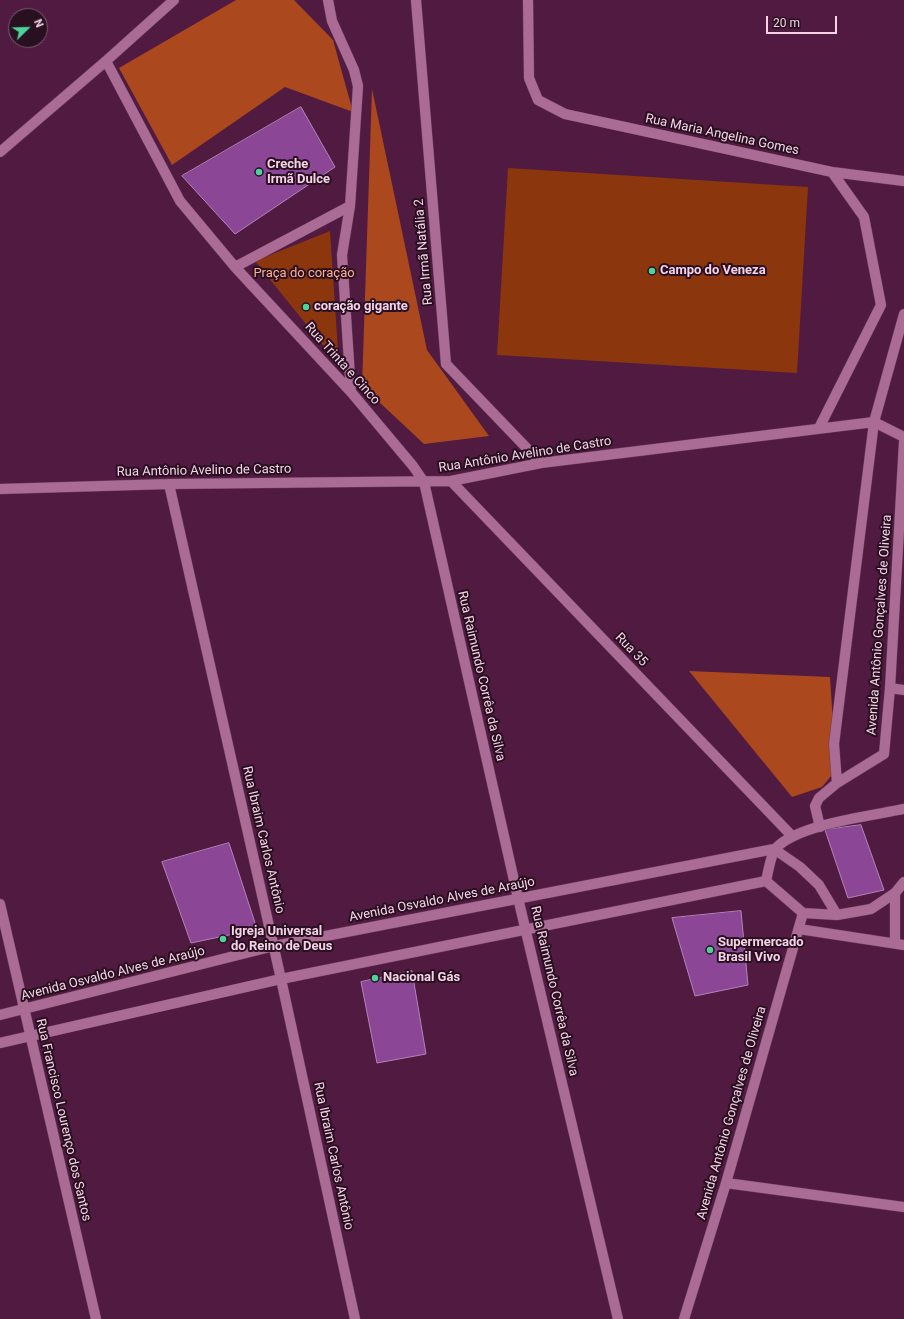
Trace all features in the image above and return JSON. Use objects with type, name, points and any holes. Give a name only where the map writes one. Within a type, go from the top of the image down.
[{"type":"street","points":[[0,152],[106,61],[174,0]]},
{"type":"street","points":[[328,0],[332,21],[354,70],[358,86],[350,206],[342,255],[351,392]]},
{"type":"street","name":"Rua Irmã Natália 2","points":[[416,0],[446,364],[541,463]]},
{"type":"street","name":"Rua Maria Angelina Gomes","points":[[528,0],[528,78],[538,100],[565,114],[832,172],[904,181]]},
{"type":"street","name":"Rua Trinta e Cinco","points":[[106,61],[180,201],[235,267],[351,392],[413,466],[424,482]]},
{"type":"street","points":[[819,428],[881,305],[864,217],[832,172]]},
{"type":"street","points":[[235,267],[350,206]]},
{"type":"street","points":[[820,827],[815,806],[819,798],[837,783],[834,744],[874,422],[904,314]]},
{"type":"street","points":[[874,422],[904,437]]},
{"type":"street","name":"Rua Antônio Avelino de Castro","points":[[0,488],[169,484],[451,481],[541,463],[874,422]]},
{"type":"street","name":"Avenida Antônio Gonçalves de Oliveira","points":[[837,783],[884,754],[890,688],[904,442]]},
{"type":"street","name":"Rua 35","points":[[451,481],[792,836]]},
{"type":"street","name":"Rua Raimundo Corrêa da Silva","points":[[424,482],[518,898],[618,1319]]},
{"type":"street","name":"Rua Ibraim Carlos Antônio","points":[[169,484],[274,946],[355,1319]]},
{"type":"street","points":[[890,688],[904,690]]},
{"type":"street","points":[[766,881],[774,849],[792,836],[820,827],[904,809]]},
{"type":"street","points":[[774,849],[800,867],[819,885],[837,915]]},
{"type":"street","name":"Avenida Osvaldo Alves de Araújo","points":[[0,1015],[274,946],[774,849]]},
{"type":"street","points":[[766,881],[803,913],[837,915],[871,909],[895,893],[904,882]]},
{"type":"street","points":[[0,1043],[281,979],[525,928],[766,881]]},
{"type":"street","points":[[799,930],[900,944],[895,893]]},
{"type":"street","name":"Rua Francisco Lourenço dos Santos","points":[[0,904],[96,1319]]},
{"type":"street","name":"Avenida Antônio Gonçalves de Oliveira","points":[[684,1319],[726,1183],[803,913]]},
{"type":"street","points":[[726,1183],[904,1207]]},
{"type":"green space","name":"Campo do Veneza","points":[[508,168],[808,187],[797,373],[497,355]]},
{"type":"green space","name":"Praça do coração","points":[[330,231],[339,365],[255,261]]},
{"type":"shaded area","points":[[236,0],[294,0],[333,40],[353,112],[285,87],[172,165],[119,68]]},
{"type":"shaded area","points":[[372,89],[427,350],[489,436],[424,444],[362,386]]},
{"type":"shaded area","points":[[689,671],[830,677],[836,770],[822,787],[792,797]]},
{"type":"building","name":"Creche Irmã Dulce","points":[[301,107],[335,167],[235,234],[182,176]]},
{"type":"building","points":[[861,825],[884,890],[848,898],[825,830]]},
{"type":"building","points":[[229,843],[257,929],[191,943],[162,862]]},
{"type":"building","points":[[741,911],[748,985],[695,996],[672,918]]},
{"type":"building","points":[[412,971],[426,1054],[377,1063],[361,982]]},
{"type":"place","name":"Creche Irmã Dulce","points":[[259,172]]},
{"type":"place","name":"Campo do Veneza","points":[[652,271]]},
{"type":"place","name":"coração gigante","points":[[306,307]]},
{"type":"place","name":"Igreja Universal do Reino de Deus","points":[[223,939]]},
{"type":"place","name":"Supermercado Brasil Vivo","points":[[710,950]]},
{"type":"place","name":"Nacional Gás","points":[[375,978]]}]
